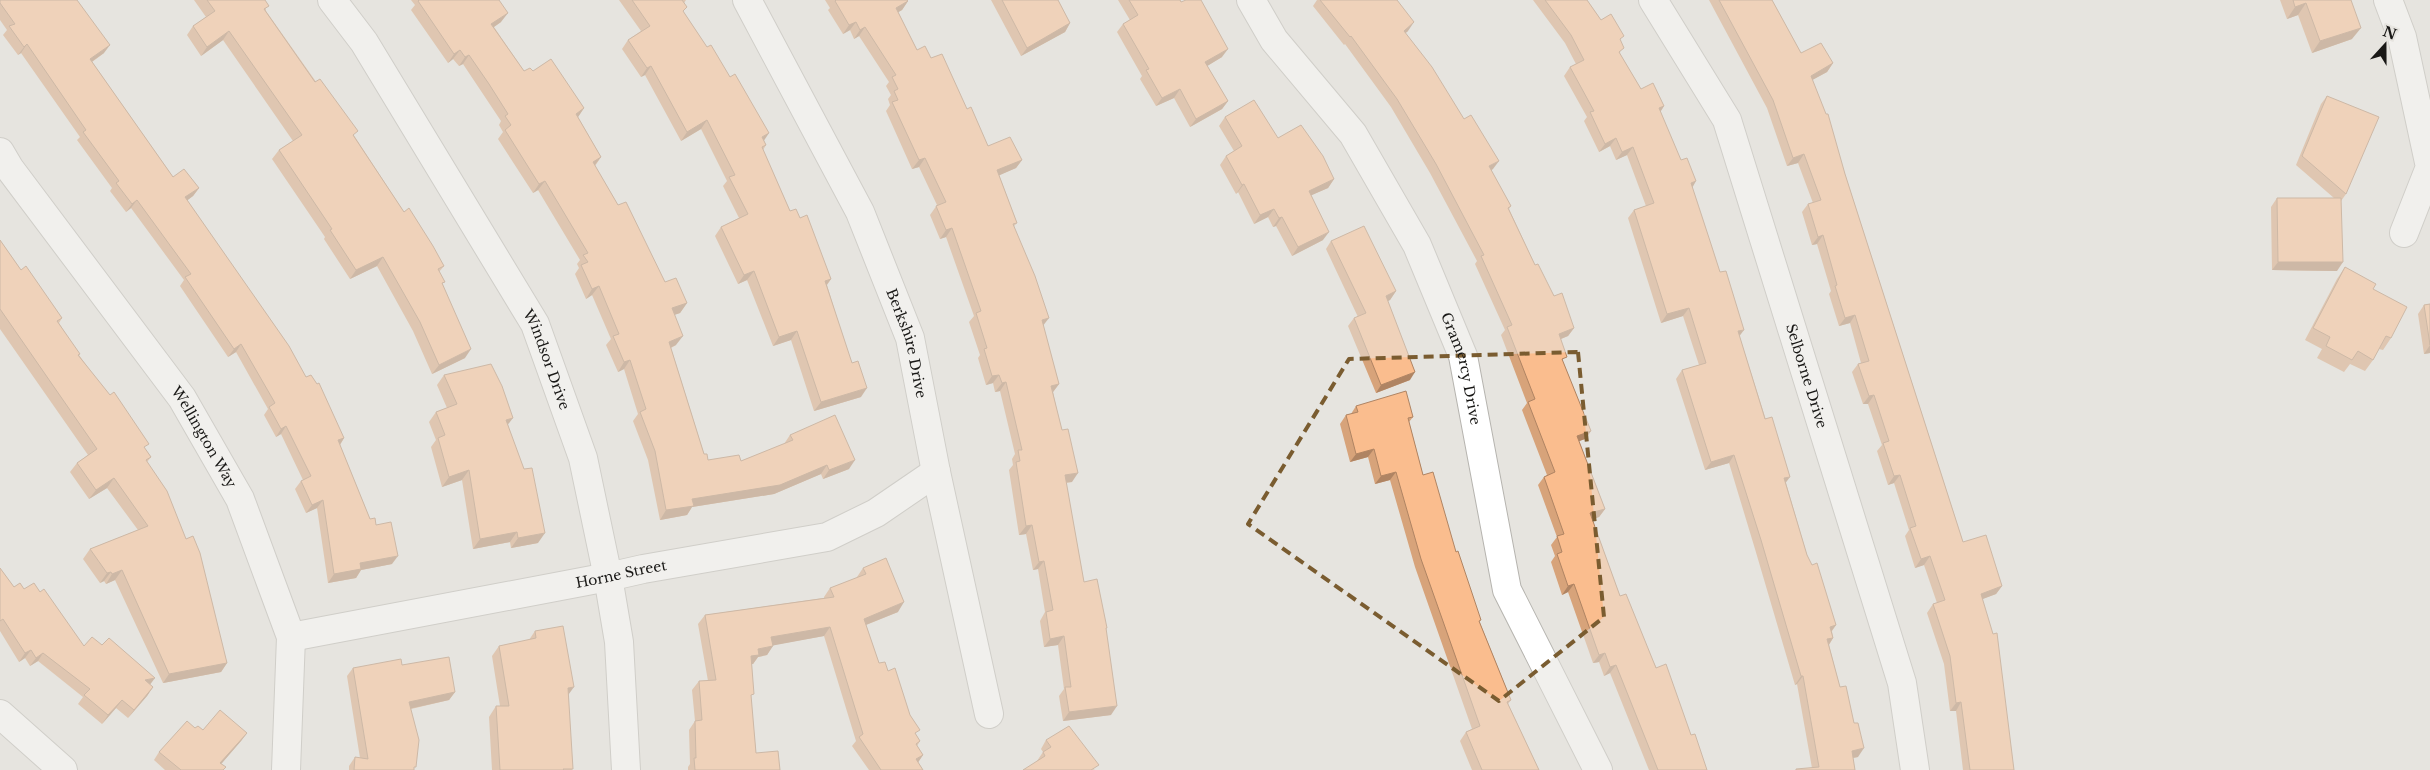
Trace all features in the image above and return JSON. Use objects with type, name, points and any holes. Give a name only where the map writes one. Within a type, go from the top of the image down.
[{"type":"street","name":"Windsor Drive","points":[[332,0],[364,42],[535,324],[583,458],[608,578],[619,642],[626,770]]},
{"type":"street","name":"Berkshire Drive","points":[[747,0],[860,212],[910,338],[936,472],[989,714]]},
{"type":"street","name":"Gramercy Drive","points":[[1250,0],[1274,40],[1353,134],[1416,245],[1463,356],[1507,590],[1598,770]]},
{"type":"street","name":"Selborne Drive","points":[[1653,0],[1726,120],[1902,682],[1915,770]]},
{"type":"street","points":[[2388,0],[2402,37],[2430,167],[2417,231]]},
{"type":"street","name":"Wellington Way","points":[[0,152],[10,169],[182,398],[240,499],[291,637],[286,770]]},
{"type":"street","name":"Horne Street","points":[[291,637],[608,578],[643,569],[826,537],[876,513],[936,472]]},
{"type":"street","points":[[0,714],[63,770]]},
{"type":"highlighted area","points":[[1578,352],[1604,617],[1499,701],[1248,524],[1349,359]]},
{"type":"building","points":[[0,0],[77,0],[110,45],[90,59],[173,177],[184,169],[199,188],[185,197],[289,346],[306,377],[311,375],[317,384],[319,383],[344,438],[338,440],[370,519],[375,518],[376,525],[391,522],[398,556],[360,563],[361,569],[334,574],[323,500],[312,505],[301,481],[311,476],[286,426],[281,429],[269,407],[275,403],[241,344],[234,349],[185,277],[191,274],[137,200],[132,204],[116,183],[119,181],[83,132],[86,130],[27,44],[24,47],[9,26],[15,24],[0,3]]},
{"type":"building","points":[[207,0],[265,0],[269,6],[264,9],[315,82],[320,79],[358,131],[353,135],[404,212],[409,208],[433,246],[444,266],[438,269],[445,282],[442,283],[471,349],[439,365],[420,322],[383,257],[356,270],[330,230],[332,229],[279,150],[302,135],[229,31],[207,47],[193,26],[215,11]]},
{"type":"building","points":[[419,0],[499,0],[508,13],[491,24],[524,71],[530,68],[533,71],[551,59],[584,108],[576,114],[601,157],[593,162],[618,205],[626,202],[665,282],[676,278],[687,303],[672,308],[683,336],[669,342],[704,454],[707,454],[708,460],[739,455],[741,461],[793,440],[790,435],[835,415],[855,460],[829,470],[827,465],[780,485],[692,499],[694,506],[666,510],[655,451],[640,412],[646,409],[630,360],[624,362],[613,336],[619,334],[599,286],[592,289],[581,265],[588,262],[583,255],[588,253],[545,181],[539,184],[505,130],[511,125],[505,116],[508,114],[489,84],[469,55],[465,57],[460,50],[454,54]]},
{"type":"building","points":[[632,0],[682,0],[687,7],[683,11],[707,47],[711,45],[730,77],[735,74],[769,133],[762,137],[766,145],[762,147],[790,211],[796,209],[800,218],[807,215],[831,279],[825,281],[852,363],[858,361],[867,388],[821,402],[797,331],[779,337],[754,271],[744,275],[721,227],[748,214],[729,177],[735,175],[707,120],[687,132],[651,66],[647,68],[628,40],[650,26]]},
{"type":"building","points":[[836,0],[907,0],[896,8],[917,50],[925,46],[931,58],[942,54],[967,109],[971,107],[988,146],[1010,137],[1022,160],[997,170],[1017,223],[1013,224],[1035,276],[1049,318],[1042,320],[1059,384],[1051,386],[1062,430],[1068,429],[1078,473],[1065,475],[1084,582],[1097,579],[1107,628],[1117,706],[1069,712],[1065,687],[1071,687],[1064,636],[1050,639],[1046,612],[1053,610],[1044,561],[1039,562],[1032,525],[1026,526],[1016,462],[1020,461],[1018,450],[1022,450],[1006,382],[1002,383],[999,375],[992,376],[984,349],[987,348],[976,313],[981,311],[952,228],[946,230],[936,206],[946,202],[925,158],[919,160],[892,102],[898,100],[894,91],[898,89],[892,77],[896,75],[865,27],[860,30],[856,22],[849,25]]},
{"type":"building","points":[[1002,0],[1058,0],[1070,23],[1027,48]]},
{"type":"building","points":[[1129,0],[1180,0],[1181,2],[1201,0],[1228,49],[1205,62],[1228,101],[1196,119],[1180,89],[1162,98],[1146,70],[1149,69],[1123,24],[1138,15]]},
{"type":"building","points":[[1320,0],[1397,0],[1414,22],[1404,31],[1432,67],[1464,119],[1471,115],[1499,161],[1489,166],[1511,206],[1508,208],[1535,265],[1538,264],[1554,296],[1562,293],[1574,328],[1559,334],[1567,357],[1562,359],[1591,431],[1577,436],[1605,509],[1590,513],[1620,596],[1626,594],[1656,668],[1666,664],[1691,735],[1695,734],[1707,770],[1658,770],[1616,665],[1610,667],[1605,653],[1599,655],[1574,584],[1568,586],[1557,554],[1562,552],[1557,536],[1564,534],[1544,477],[1555,472],[1528,402],[1535,399],[1507,327],[1512,325],[1481,256],[1484,255],[1436,164],[1397,99],[1351,36]]},
{"type":"building","points":[[1545,0],[1587,0],[1601,20],[1611,14],[1624,36],[1620,39],[1624,48],[1619,52],[1641,89],[1653,83],[1664,106],[1659,108],[1681,160],[1687,158],[1696,181],[1691,183],[1720,272],[1726,271],[1744,330],[1738,331],[1765,419],[1772,417],[1790,477],[1784,478],[1807,555],[1812,565],[1817,563],[1836,625],[1830,627],[1833,638],[1827,639],[1840,687],[1846,686],[1854,723],[1858,723],[1864,748],[1852,751],[1855,770],[1796,770],[1819,767],[1803,676],[1801,676],[1734,455],[1711,462],[1682,370],[1706,363],[1689,308],[1667,314],[1634,210],[1654,203],[1633,147],[1622,152],[1616,138],[1605,144],[1590,112],[1594,111],[1570,67],[1584,60],[1571,35]]},
{"type":"building","points":[[1719,0],[1772,0],[1801,53],[1821,43],[1833,63],[1811,76],[1826,114],[1828,114],[1845,174],[1963,542],[1986,535],[2002,586],[1981,594],[1993,634],[1997,633],[2014,770],[1970,770],[1961,702],[1956,703],[1950,656],[1933,604],[1945,600],[1930,556],[1921,559],[1910,528],[1916,526],[1900,475],[1894,476],[1883,443],[1889,441],[1874,395],[1869,396],[1858,364],[1869,361],[1855,315],[1845,318],[1823,235],[1818,237],[1808,204],[1821,200],[1804,154],[1793,158],[1773,100]]},
{"type":"building","points":[[2293,0],[2351,0],[2361,28],[2320,41],[2306,3],[2295,7]]},
{"type":"building","points":[[2327,96],[2379,117],[2346,194],[2302,156]]},
{"type":"building","points":[[1254,100],[1278,138],[1301,125],[1323,156],[1334,179],[1309,191],[1329,232],[1298,247],[1282,217],[1279,218],[1274,209],[1260,215],[1244,184],[1242,185],[1226,156],[1242,146],[1225,117]]},
{"type":"building","points":[[2277,198],[2341,198],[2343,262],[2278,262]]},
{"type":"building","points":[[1364,226],[1396,291],[1386,296],[1415,372],[1381,385],[1354,318],[1366,313],[1331,241]]},
{"type":"building","points":[[0,240],[21,270],[26,266],[62,318],[57,321],[80,354],[78,355],[110,395],[114,392],[149,444],[144,447],[151,457],[146,460],[167,491],[186,539],[193,536],[200,553],[227,663],[169,674],[122,570],[112,574],[111,572],[107,573],[90,549],[148,526],[114,478],[96,490],[77,463],[97,449],[0,309]]},
{"type":"building","points":[[2345,267],[2376,284],[2373,289],[2407,307],[2391,338],[2386,336],[2373,360],[2358,351],[2352,360],[2326,346],[2330,337],[2313,328]]},
{"type":"building","points":[[2430,304],[2430,345],[2424,305]]},
{"type":"building","points":[[491,364],[502,386],[513,418],[506,420],[524,469],[532,468],[545,533],[518,538],[517,532],[480,539],[469,470],[449,477],[438,438],[445,435],[436,412],[457,404],[444,375]]},
{"type":"building","points":[[1406,391],[1413,417],[1408,418],[1423,475],[1433,472],[1456,552],[1458,551],[1481,620],[1479,621],[1511,700],[1507,702],[1539,770],[1482,770],[1466,732],[1480,726],[1421,559],[1396,472],[1381,476],[1374,449],[1356,454],[1346,415],[1358,412],[1356,406]]},
{"type":"building","points":[[886,558],[904,602],[864,619],[879,663],[885,662],[888,671],[895,668],[910,715],[920,730],[915,733],[920,741],[916,744],[923,755],[916,759],[923,770],[881,770],[859,737],[863,734],[830,627],[771,637],[773,646],[758,649],[759,655],[751,656],[754,694],[751,695],[756,753],[778,751],[780,770],[695,770],[695,721],[702,720],[699,681],[716,680],[705,615],[834,597],[830,588],[866,574],[863,568]]},
{"type":"building","points":[[0,568],[14,587],[20,583],[24,589],[34,583],[40,592],[44,589],[84,646],[92,637],[102,645],[109,638],[155,678],[145,680],[153,687],[134,710],[122,700],[108,715],[84,695],[90,689],[43,653],[36,658],[31,650],[25,653],[3,619],[0,621]]},
{"type":"building","points":[[563,626],[574,687],[568,688],[573,769],[500,770],[496,706],[509,706],[499,646],[536,638],[535,631]]},
{"type":"building","points":[[449,657],[455,692],[409,702],[419,740],[414,770],[354,770],[355,757],[368,759],[353,668],[401,659],[402,665]]},
{"type":"building","points":[[220,710],[247,733],[220,763],[226,767],[223,770],[181,770],[159,752],[187,721],[195,728],[198,726],[203,730]]},
{"type":"building","points":[[1069,726],[1099,765],[1091,770],[1023,770],[1045,756],[1043,752],[1051,747],[1046,740]]}]
